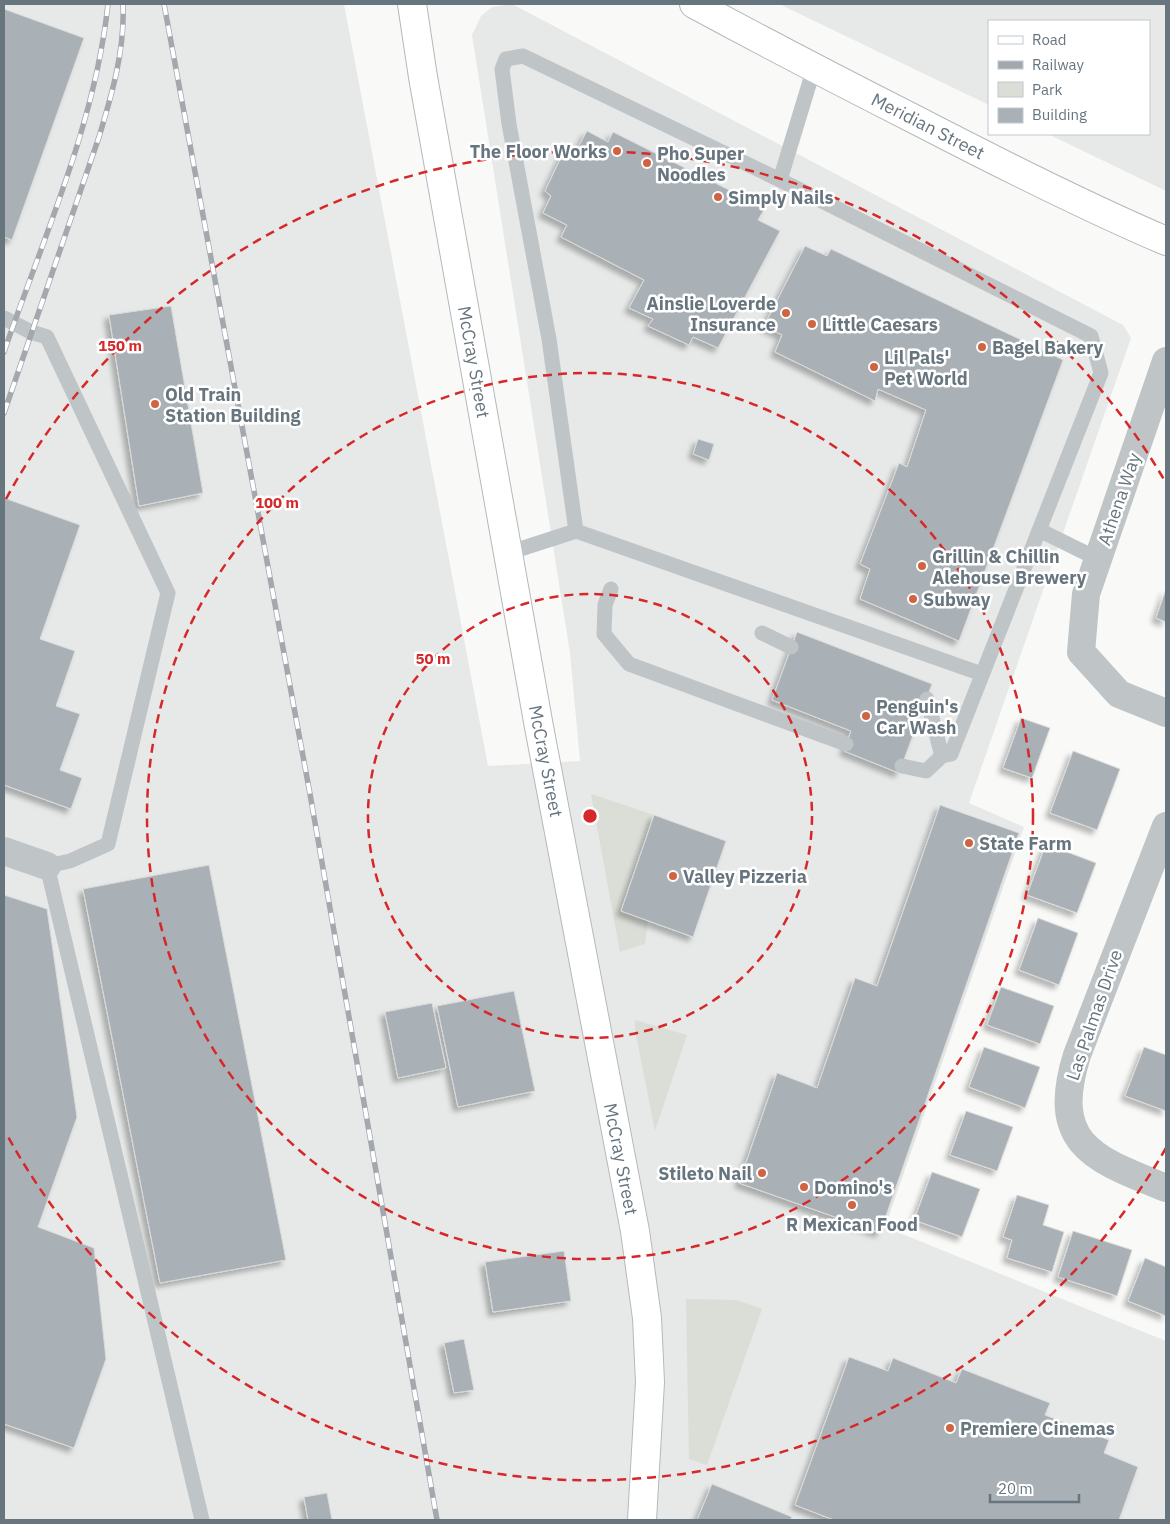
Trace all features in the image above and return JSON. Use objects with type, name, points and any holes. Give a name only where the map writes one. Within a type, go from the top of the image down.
[{"type":"street","name":"McCray Street","points":[[412,4],[426,96],[508,553],[635,1231],[647,1318],[650,1382],[642,1520]]},
{"type":"street","name":"Meridian Street","points":[[694,4],[981,154],[1166,241]]},
{"type":"street","name":"Athena Way","points":[[1166,361],[1086,594],[1081,652],[1119,694],[1166,713]]},
{"type":"street","name":"Las Palmas Drive","points":[[1166,826],[1077,1055],[1070,1078],[1068,1094],[1069,1118],[1080,1142],[1097,1157],[1116,1168],[1166,1188]]},
{"type":"street","points":[[4,850],[47,866]]},
{"type":"lane","points":[[576,532],[549,339],[509,124],[502,69],[506,59],[523,56],[780,180],[1092,336],[1101,373],[951,754],[942,756],[926,771],[902,766]]},
{"type":"lane","points":[[780,180],[814,68]]},
{"type":"lane","points":[[4,318],[31,332],[47,337],[168,593],[108,844],[70,860],[47,866],[202,1520]]},
{"type":"lane","points":[[1039,530],[1098,559]]},
{"type":"lane","points":[[508,553],[576,532],[982,674]]},
{"type":"lane","points":[[611,589],[605,604],[604,634],[629,664],[846,744]]},
{"type":"lane","points":[[762,633],[791,647]]},
{"type":"lane","points":[[927,698],[942,756]]},
{"type":"shaded area","points":[[4,4],[344,4],[488,766],[580,761],[570,653],[472,35],[481,16],[492,7],[512,4],[1123,325],[1131,338],[969,803],[1024,827],[885,1227],[1166,1341],[1166,1520],[4,1520]]},
{"type":"shaded area","points":[[779,4],[1166,4],[1166,191],[1050,135],[1150,135],[1150,20],[988,20],[988,105]]},
{"type":"green space","points":[[591,794],[654,815],[621,910],[648,920],[645,944],[620,952]]},
{"type":"green space","points":[[635,1020],[687,1035],[655,1131],[635,1030]]},
{"type":"green space","points":[[686,1299],[737,1300],[762,1309],[707,1465],[689,1459]]},
{"type":"building","points":[[4,9],[84,38],[12,240],[4,237]]},
{"type":"building","points":[[587,131],[608,142],[613,132],[765,208],[758,220],[780,231],[718,348],[693,337],[689,345],[648,326],[653,319],[629,308],[644,280],[561,237],[567,225],[543,213],[551,196],[545,191],[567,145],[576,151]]},
{"type":"building","points":[[805,246],[827,256],[831,249],[1063,360],[959,641],[860,599],[870,569],[860,564],[899,463],[907,467],[926,410],[878,389],[875,401],[775,352],[782,335],[764,326]]},
{"type":"building","name":"Old Train Station Building","points":[[171,306],[203,493],[139,506],[109,315]]},
{"type":"building","points":[[698,439],[714,444],[709,460],[693,454]]},
{"type":"building","points":[[4,498],[80,525],[40,639],[75,651],[56,706],[80,714],[60,770],[82,778],[71,809],[4,785]]},
{"type":"building","points":[[1166,589],[1166,622],[1156,618]]},
{"type":"building","name":"Penguin's Car Wash","points":[[797,632],[932,684],[899,773],[844,751],[851,731],[772,700]]},
{"type":"building","points":[[1021,718],[1050,728],[1032,778],[1003,768]]},
{"type":"building","points":[[1073,751],[1120,769],[1097,830],[1050,813]]},
{"type":"building","points":[[940,805],[1019,833],[880,1233],[739,1183],[777,1073],[817,1088],[855,978],[877,986]]},
{"type":"building","name":"Valley Pizzeria","points":[[654,815],[726,841],[693,937],[621,911]]},
{"type":"building","points":[[1046,844],[1096,863],[1077,913],[1027,895]]},
{"type":"building","points":[[209,865],[286,1260],[160,1283],[83,889]]},
{"type":"building","points":[[4,895],[47,909],[77,1117],[38,1227],[94,1248],[106,1359],[74,1448],[4,1424]]},
{"type":"building","points":[[1038,918],[1078,933],[1059,985],[1019,970]]},
{"type":"building","points":[[1001,987],[1054,1006],[1040,1044],[987,1025]]},
{"type":"building","points":[[514,991],[535,1091],[458,1107],[437,1006]]},
{"type":"building","points":[[432,1003],[446,1068],[398,1078],[385,1012]]},
{"type":"building","points":[[984,1047],[1040,1067],[1025,1108],[969,1087]]},
{"type":"building","points":[[1144,1047],[1166,1055],[1166,1111],[1125,1096]]},
{"type":"building","points":[[966,1111],[1013,1127],[997,1171],[950,1155]]},
{"type":"building","points":[[932,1172],[980,1189],[962,1237],[914,1220]]},
{"type":"building","points":[[1017,1195],[1049,1205],[1043,1225],[1064,1232],[1052,1272],[1007,1258],[1012,1240],[1003,1237]]},
{"type":"building","points":[[1073,1231],[1132,1250],[1117,1296],[1058,1277]]},
{"type":"building","points":[[564,1251],[571,1301],[493,1312],[485,1262]]},
{"type":"building","points":[[1145,1258],[1166,1267],[1166,1316],[1128,1301]]},
{"type":"building","points":[[464,1339],[474,1390],[454,1393],[444,1343]]},
{"type":"building","name":"Premiere Cinemas","points":[[849,1357],[888,1371],[893,1358],[956,1383],[962,1369],[1050,1403],[1045,1415],[1109,1440],[1104,1453],[1138,1467],[1119,1520],[834,1520],[795,1505]]},
{"type":"building","points":[[712,1484],[792,1517],[790,1520],[697,1520]]},
{"type":"building","points":[[327,1493],[332,1520],[308,1520],[304,1497]]},
{"type":"railway","points":[[4,352],[51,224],[80,137],[92,93],[108,4]]},
{"type":"railway","points":[[4,413],[104,121],[120,55],[123,4]]},
{"type":"railway","points":[[164,4],[310,794],[437,1520]]},
{"type":"place","name":"The Floor Works","points":[[617,151]]},
{"type":"place","name":"Pho Super Noodles","points":[[647,163]]},
{"type":"place","name":"Simply Nails","points":[[718,197]]},
{"type":"place","name":"Ainslie Loverde Insurance","points":[[786,313]]},
{"type":"place","name":"Little Caesars","points":[[812,324]]},
{"type":"place","name":"Bagel Bakery","points":[[982,347]]},
{"type":"place","name":"Lil Pals' Pet World","points":[[874,367]]},
{"type":"place","name":"Old Train Station Building","points":[[155,404]]},
{"type":"place","name":"Grillin & Chillin Alehouse Brewery","points":[[922,566]]},
{"type":"place","name":"Subway","points":[[913,599]]},
{"type":"place","name":"Penguin's Car Wash","points":[[866,716]]},
{"type":"place","name":"State Farm","points":[[969,843]]},
{"type":"place","name":"Valley Pizzeria","points":[[673,876]]},
{"type":"place","name":"Stileto Nail","points":[[762,1173]]},
{"type":"place","name":"Domino's","points":[[804,1187]]},
{"type":"place","name":"R Mexican Food","points":[[852,1205]]},
{"type":"place","name":"Premiere Cinemas","points":[[950,1428]]}]
